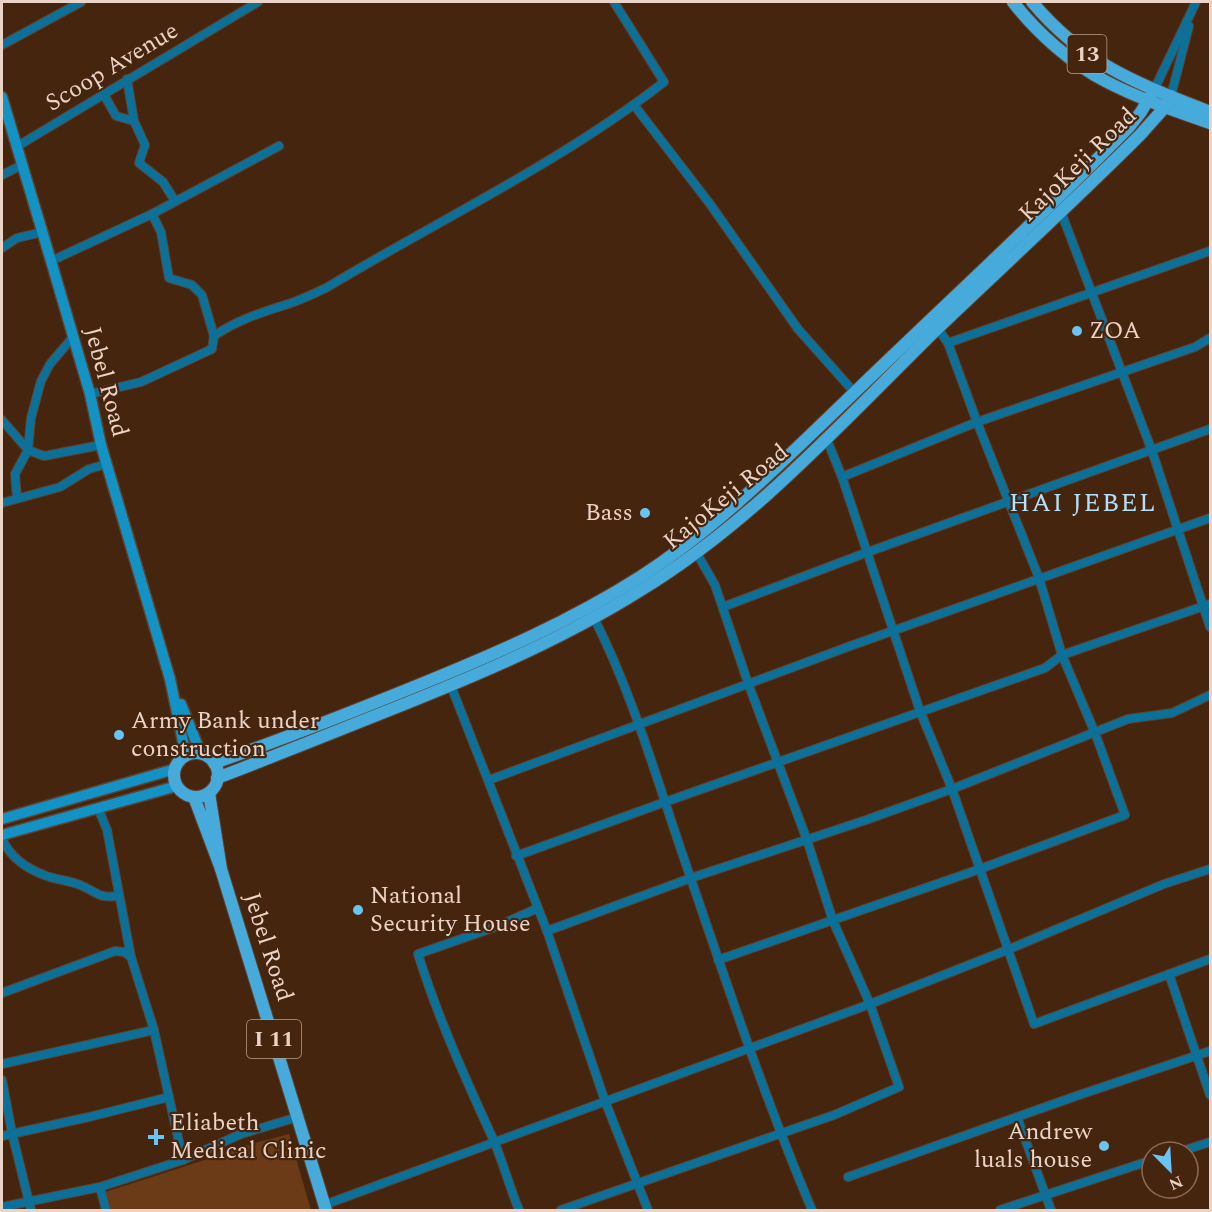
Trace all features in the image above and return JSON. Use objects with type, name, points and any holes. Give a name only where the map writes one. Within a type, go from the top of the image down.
[{"type":"main road","points":[[1013,2],[1039,30],[1090,72],[1107,82],[1210,112]]},
{"type":"main road","name":"13","points":[[1032,2],[1059,31],[1097,61],[1152,95]]},
{"type":"main road","name":"KajoKeji Road","points":[[214,764],[325,723],[503,650],[595,604],[641,576],[726,513],[784,462],[854,392],[1032,224],[1129,127],[1152,95]]},
{"type":"main road","name":"Jebel Road","points":[[2,96],[90,394],[101,445],[170,679],[186,756]]},
{"type":"main road","points":[[1168,101],[1210,123]]},
{"type":"main road","name":"KajoKeji Road","points":[[217,778],[451,686],[543,644],[644,589],[696,552],[734,523],[827,440],[938,329],[1140,135],[1168,101]]},
{"type":"main road","name":"Jebel Road","points":[[170,679],[201,754]]},
{"type":"main road","points":[[201,754],[214,764],[217,778],[213,789],[208,793],[194,797],[184,793],[174,781],[175,769],[179,761],[186,756],[201,754]]},
{"type":"main road","points":[[2,819],[175,769]]},
{"type":"main road","points":[[2,837],[177,786]]},
{"type":"main road","name":"Jebel Road","points":[[208,793],[221,868]]},
{"type":"main road","name":"Jebel Road","points":[[194,797],[221,868],[325,1208]]},
{"type":"street","points":[[2,45],[81,2]]},
{"type":"street","name":"Scoop Avenue","points":[[16,147],[258,2]]},
{"type":"street","points":[[214,336],[252,315],[293,303],[326,288],[571,148],[664,82],[614,2]]},
{"type":"street","points":[[1152,95],[1196,3]]},
{"type":"street","points":[[1168,101],[1196,3]]},
{"type":"street","points":[[127,79],[134,121],[145,145],[139,163],[163,182],[175,201]]},
{"type":"street","points":[[103,93],[116,116],[134,121]]},
{"type":"street","points":[[634,105],[710,204],[798,328],[854,392]]},
{"type":"street","points":[[51,261],[152,214],[279,146]]},
{"type":"street","points":[[2,175],[22,165]]},
{"type":"street","points":[[1061,212],[1152,451],[1207,605],[1210,627]]},
{"type":"street","points":[[90,394],[141,382],[212,349],[214,336],[202,294],[192,285],[169,278],[160,232],[152,214]]},
{"type":"street","points":[[2,248],[17,238],[43,232]]},
{"type":"street","points":[[948,343],[1210,251]]},
{"type":"street","points":[[718,960],[980,869],[1125,815],[1095,733],[1062,655],[1039,579],[1010,501],[977,422],[948,343],[938,329]]},
{"type":"street","points":[[17,498],[15,474],[28,450],[31,418],[41,381],[50,364],[73,337]]},
{"type":"street","points":[[842,477],[977,422],[1195,347],[1210,338]]},
{"type":"street","points":[[2,420],[28,450],[44,456],[101,445]]},
{"type":"street","points":[[723,606],[1210,429]]},
{"type":"street","points":[[827,440],[868,552],[920,711],[952,789],[1034,1024],[1210,959]]},
{"type":"street","points":[[2,503],[60,487],[89,469],[107,464]]},
{"type":"street","points":[[489,780],[748,683],[1210,518]]},
{"type":"street","points":[[561,1210],[834,1115],[899,1087],[870,1004],[833,921],[807,840],[748,683],[723,606],[715,585],[696,552]]},
{"type":"street","points":[[516,856],[1045,668],[1062,655],[1207,605]]},
{"type":"street","points":[[594,618],[615,660],[639,724],[718,960],[780,1134],[812,1210]]},
{"type":"street","points":[[451,686],[538,908],[605,1101],[648,1210]]},
{"type":"street","points":[[547,932],[691,878],[952,789],[1134,717],[1172,713],[1210,695]]},
{"type":"street","points":[[99,808],[107,830],[131,957],[154,1030],[183,1160]]},
{"type":"street","points":[[2,837],[8,852],[24,865],[44,876],[82,885],[100,896],[120,896]]},
{"type":"street","points":[[325,1208],[494,1142],[870,1004],[1164,884],[1210,869]]},
{"type":"street","points":[[519,1210],[494,1142],[441,1019],[418,954],[498,926],[538,908]]},
{"type":"street","points":[[2,993],[115,951],[124,952],[131,957]]},
{"type":"street","points":[[1169,974],[1210,1095]]},
{"type":"street","points":[[2,1065],[154,1030]]},
{"type":"street","points":[[848,1177],[1210,1051]]},
{"type":"street","points":[[2,1080],[12,1134],[30,1206]]},
{"type":"street","points":[[2,1136],[169,1097]]},
{"type":"street","points":[[1017,1117],[1051,1210]]},
{"type":"street","points":[[2,1207],[30,1206],[100,1187],[183,1160],[241,1134],[298,1118]]},
{"type":"street","points":[[1000,1210],[1140,1164]]},
{"type":"street","points":[[100,1187],[106,1210]]},
{"type":"shaded area","points":[[289,1134],[311,1210],[107,1210],[102,1193],[217,1156],[217,1153]]},
{"type":"place","name":"ZOA","points":[[1077,331]]},
{"type":"place","name":"Bass","points":[[645,513]]},
{"type":"place","name":"Army Bank under construction","points":[[119,735]]},
{"type":"place","name":"National Security House","points":[[358,910]]},
{"type":"place","name":"Eliabeth Medical Clinic","points":[[156,1137]]},
{"type":"place","name":"Andrew luals house","points":[[1104,1146]]},
{"type":"district","name":"HAI JEBEL","points":[[1083,503]]}]
